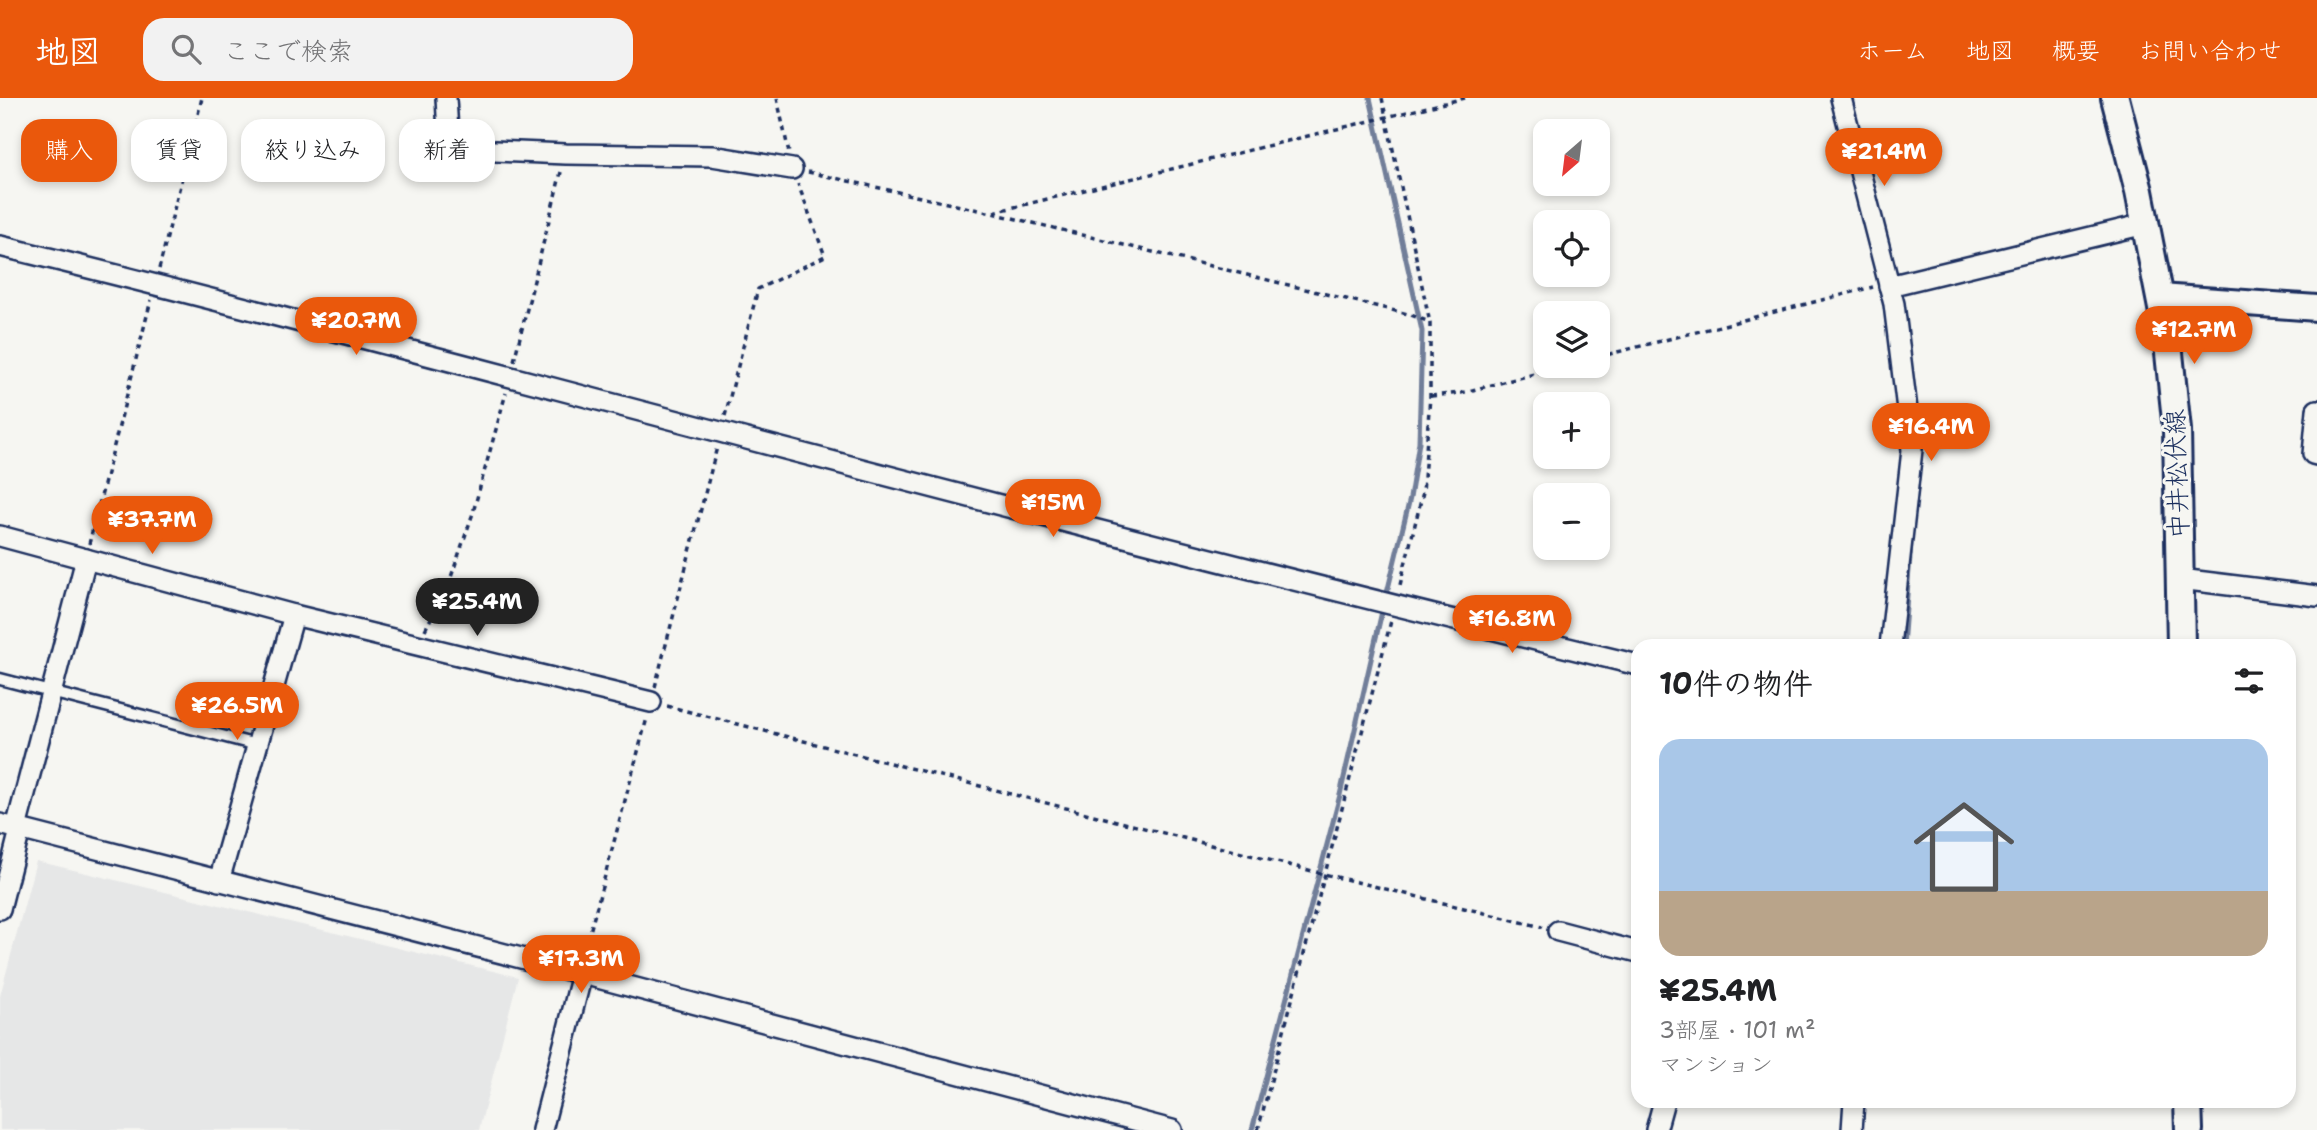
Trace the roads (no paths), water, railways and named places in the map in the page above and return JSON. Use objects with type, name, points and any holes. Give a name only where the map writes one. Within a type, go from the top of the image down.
[{"type":"main road","name":"中井松伏線","points":[[2115,98],[2145,224],[2167,334],[2177,430],[2181,639]]},
{"type":"main road","points":[[2188,1108],[2189,1130]]},
{"type":"street","points":[[446,98],[449,149],[720,157],[792,169]]},
{"type":"street","points":[[1841,98],[1894,304],[1912,450],[1891,639]]},
{"type":"street","points":[[1889,286],[2145,224]]},
{"type":"street","points":[[0,246],[1395,606],[1631,663]]},
{"type":"street","points":[[2160,297],[2317,309]]},
{"type":"street","points":[[2317,410],[2313,454],[2317,455]]},
{"type":"street","points":[[0,536],[294,615],[651,702]]},
{"type":"street","points":[[0,909],[12,827],[52,692],[86,559]]},
{"type":"street","points":[[2180,579],[2317,596]]},
{"type":"street","points":[[219,881],[294,615]]},
{"type":"street","points":[[12,827],[1172,1130]]},
{"type":"street","points":[[1558,931],[1631,950]]},
{"type":"street","points":[[542,1130],[580,974]]},
{"type":"street","points":[[1656,1130],[1662,1108]]},
{"type":"street","points":[[1852,1130],[1854,1108]]},
{"type":"lane","points":[[0,679],[257,745]]},
{"type":"waterway","points":[[1370,98],[1422,331],[1419,442],[1410,498],[1386,597]]},
{"type":"waterway","points":[[1904,639],[1911,544]]},
{"type":"waterway","points":[[1252,1130],[1340,795],[1383,607]]}]
